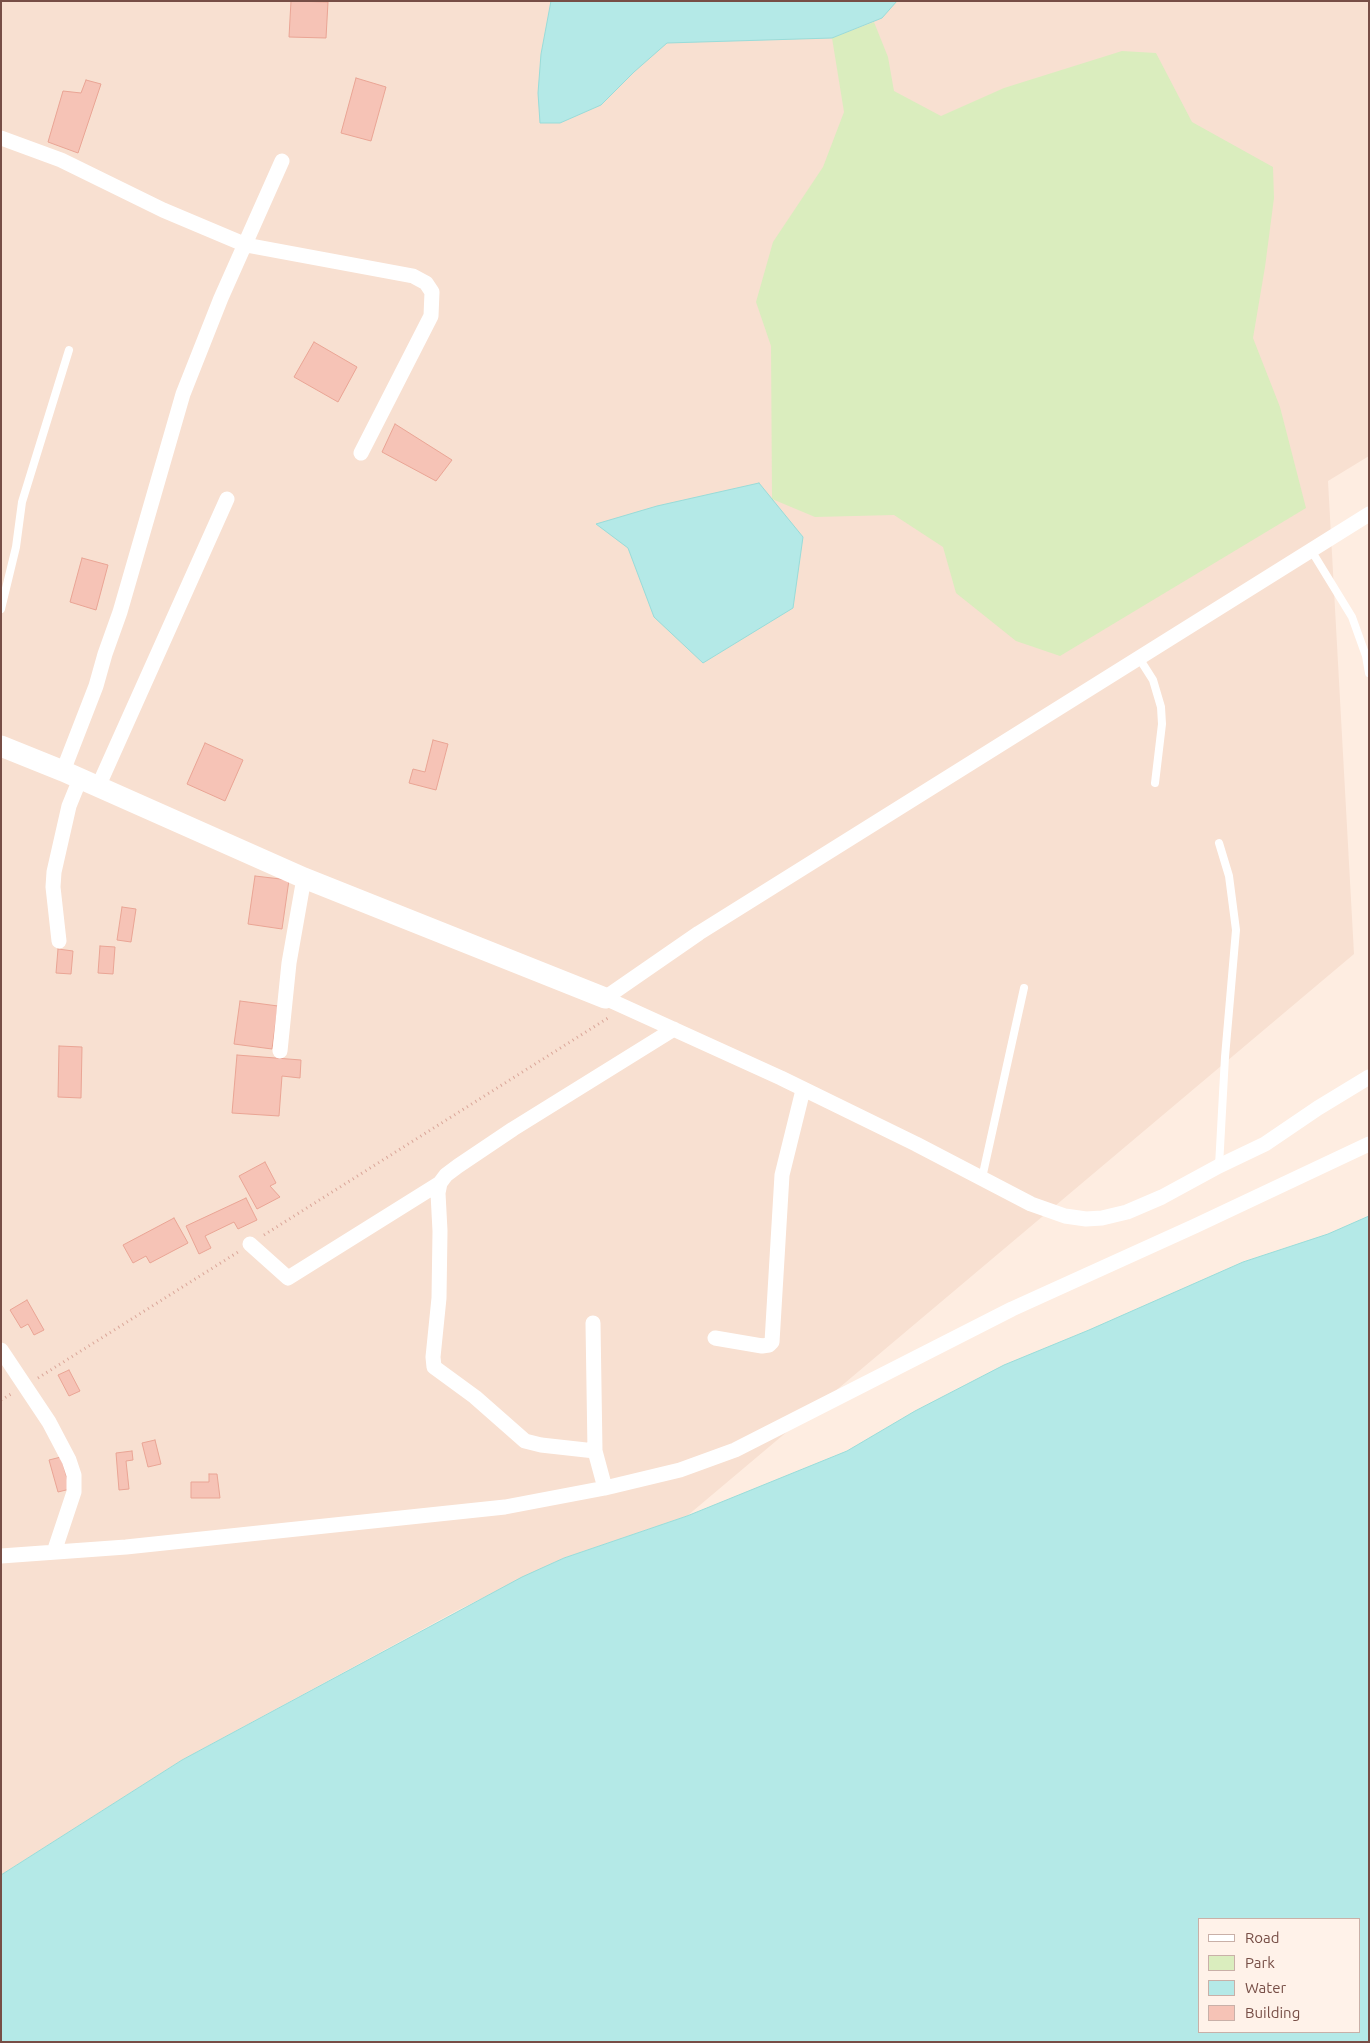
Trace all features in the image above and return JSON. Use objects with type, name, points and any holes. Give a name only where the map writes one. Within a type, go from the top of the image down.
[{"type":"street","points":[[1,138],[61,160],[163,210],[246,245],[413,276],[426,283],[432,292],[431,316],[361,454]]},
{"type":"street","points":[[80,779],[96,686],[120,612],[183,394],[221,298],[282,161]]},
{"type":"street","points":[[59,941],[53,887],[54,872],[69,806],[80,779],[226,498]]},
{"type":"street","points":[[605,998],[699,933],[1369,514]]},
{"type":"street","points":[[1,746],[304,878],[626,1006],[803,1090],[1031,1204],[1065,1216],[1086,1219],[1102,1218],[1127,1212],[1162,1197],[1265,1144],[1318,1108],[1369,1077]]},
{"type":"street","points":[[280,1051],[289,963],[304,878]]},
{"type":"street","points":[[250,1244],[288,1278],[440,1183],[458,1166],[505,1134],[674,1029]]},
{"type":"street","points":[[715,1338],[762,1346],[769,1345],[772,1342],[782,1175],[803,1090]]},
{"type":"street","points":[[1,1556],[126,1547],[496,1508],[605,1488],[680,1470],[734,1450],[1012,1309],[1369,1144]]},
{"type":"street","points":[[440,1183],[438,1193],[440,1231],[439,1298],[432,1357],[434,1367],[475,1397],[526,1441],[541,1445],[595,1451]]},
{"type":"street","points":[[593,1323],[595,1451],[605,1488]]},
{"type":"street","points":[[1,1350],[49,1422],[69,1460],[74,1475],[74,1492],[54,1552]]},
{"type":"lane","points":[[1,609],[11,576],[24,495],[69,350]]},
{"type":"lane","points":[[1311,550],[1352,617],[1366,656],[1369,673]]},
{"type":"lane","points":[[1139,658],[1153,680],[1161,707],[1161,737],[1155,783]]},
{"type":"lane","points":[[1219,843],[1229,876],[1236,930],[1225,1057],[1219,1166]]},
{"type":"lane","points":[[982,1178],[1024,988]]},
{"type":"path","points":[[1,1400],[626,1006]]},
{"type":"shaded area","points":[[1,1],[1369,1],[1369,456],[1328,481],[1354,954],[687,1516],[564,1558],[458,1610],[182,1760],[1,1875]]},
{"type":"green space","points":[[874,22],[888,57],[894,91],[941,116],[1004,88],[1122,51],[1156,53],[1192,122],[1273,167],[1274,198],[1253,338],[1280,407],[1306,508],[1060,656],[1016,641],[956,593],[943,547],[894,515],[815,517],[772,499],[771,346],[756,302],[773,242],[823,167],[844,112],[832,38]]},
{"type":"water","points":[[551,1],[897,1],[882,18],[832,38],[667,43],[601,105],[560,123],[540,123],[538,93],[541,54]]},
{"type":"water","points":[[759,483],[803,537],[793,608],[703,663],[654,617],[628,548],[596,524],[657,506]]},
{"type":"water","points":[[1369,1216],[1369,2042],[1,2042],[1,1875],[182,1760],[522,1577],[564,1558],[687,1516],[847,1451],[915,1411],[1004,1365],[1243,1262],[1328,1234]]},
{"type":"building","points":[[291,1],[328,2],[326,38],[289,37]]},
{"type":"building","points":[[356,78],[386,87],[371,141],[341,133]]},
{"type":"building","points":[[86,80],[101,84],[78,153],[48,142],[63,91],[81,93]]},
{"type":"building","points":[[314,342],[357,367],[338,402],[294,377]]},
{"type":"building","points":[[395,424],[452,460],[436,481],[382,452]]},
{"type":"building","points":[[82,558],[108,565],[96,610],[70,602]]},
{"type":"building","points":[[433,740],[448,744],[436,790],[409,783],[413,769],[425,772]]},
{"type":"building","points":[[205,743],[243,760],[225,801],[187,784]]},
{"type":"building","points":[[255,876],[289,880],[282,929],[248,924]]},
{"type":"building","points":[[122,907],[136,909],[131,942],[117,940]]},
{"type":"building","points":[[100,946],[115,947],[113,974],[98,973]]},
{"type":"building","points":[[58,949],[73,951],[71,974],[56,973]]},
{"type":"building","points":[[240,1001],[278,1006],[272,1049],[234,1044]]},
{"type":"building","points":[[59,1046],[82,1047],[81,1098],[58,1097]]},
{"type":"building","points":[[237,1055],[301,1060],[300,1078],[282,1076],[279,1116],[232,1113]]},
{"type":"building","points":[[265,1162],[276,1183],[270,1186],[280,1197],[257,1209],[239,1176]]},
{"type":"building","points":[[246,1198],[257,1220],[238,1229],[234,1222],[205,1236],[211,1248],[199,1254],[186,1226]]},
{"type":"building","points":[[174,1218],[188,1243],[150,1263],[146,1256],[133,1263],[123,1245]]},
{"type":"building","points":[[27,1300],[44,1330],[34,1335],[28,1324],[21,1328],[10,1310]]},
{"type":"building","points":[[69,1370],[80,1391],[69,1396],[58,1375]]},
{"type":"building","points":[[155,1440],[161,1464],[148,1467],[142,1443]]},
{"type":"building","points":[[132,1451],[133,1460],[126,1461],[129,1489],[119,1490],[116,1453]]},
{"type":"building","points":[[61,1457],[70,1489],[58,1492],[49,1460]]},
{"type":"building","points":[[209,1474],[217,1474],[220,1498],[191,1498],[191,1482],[209,1482]]}]
